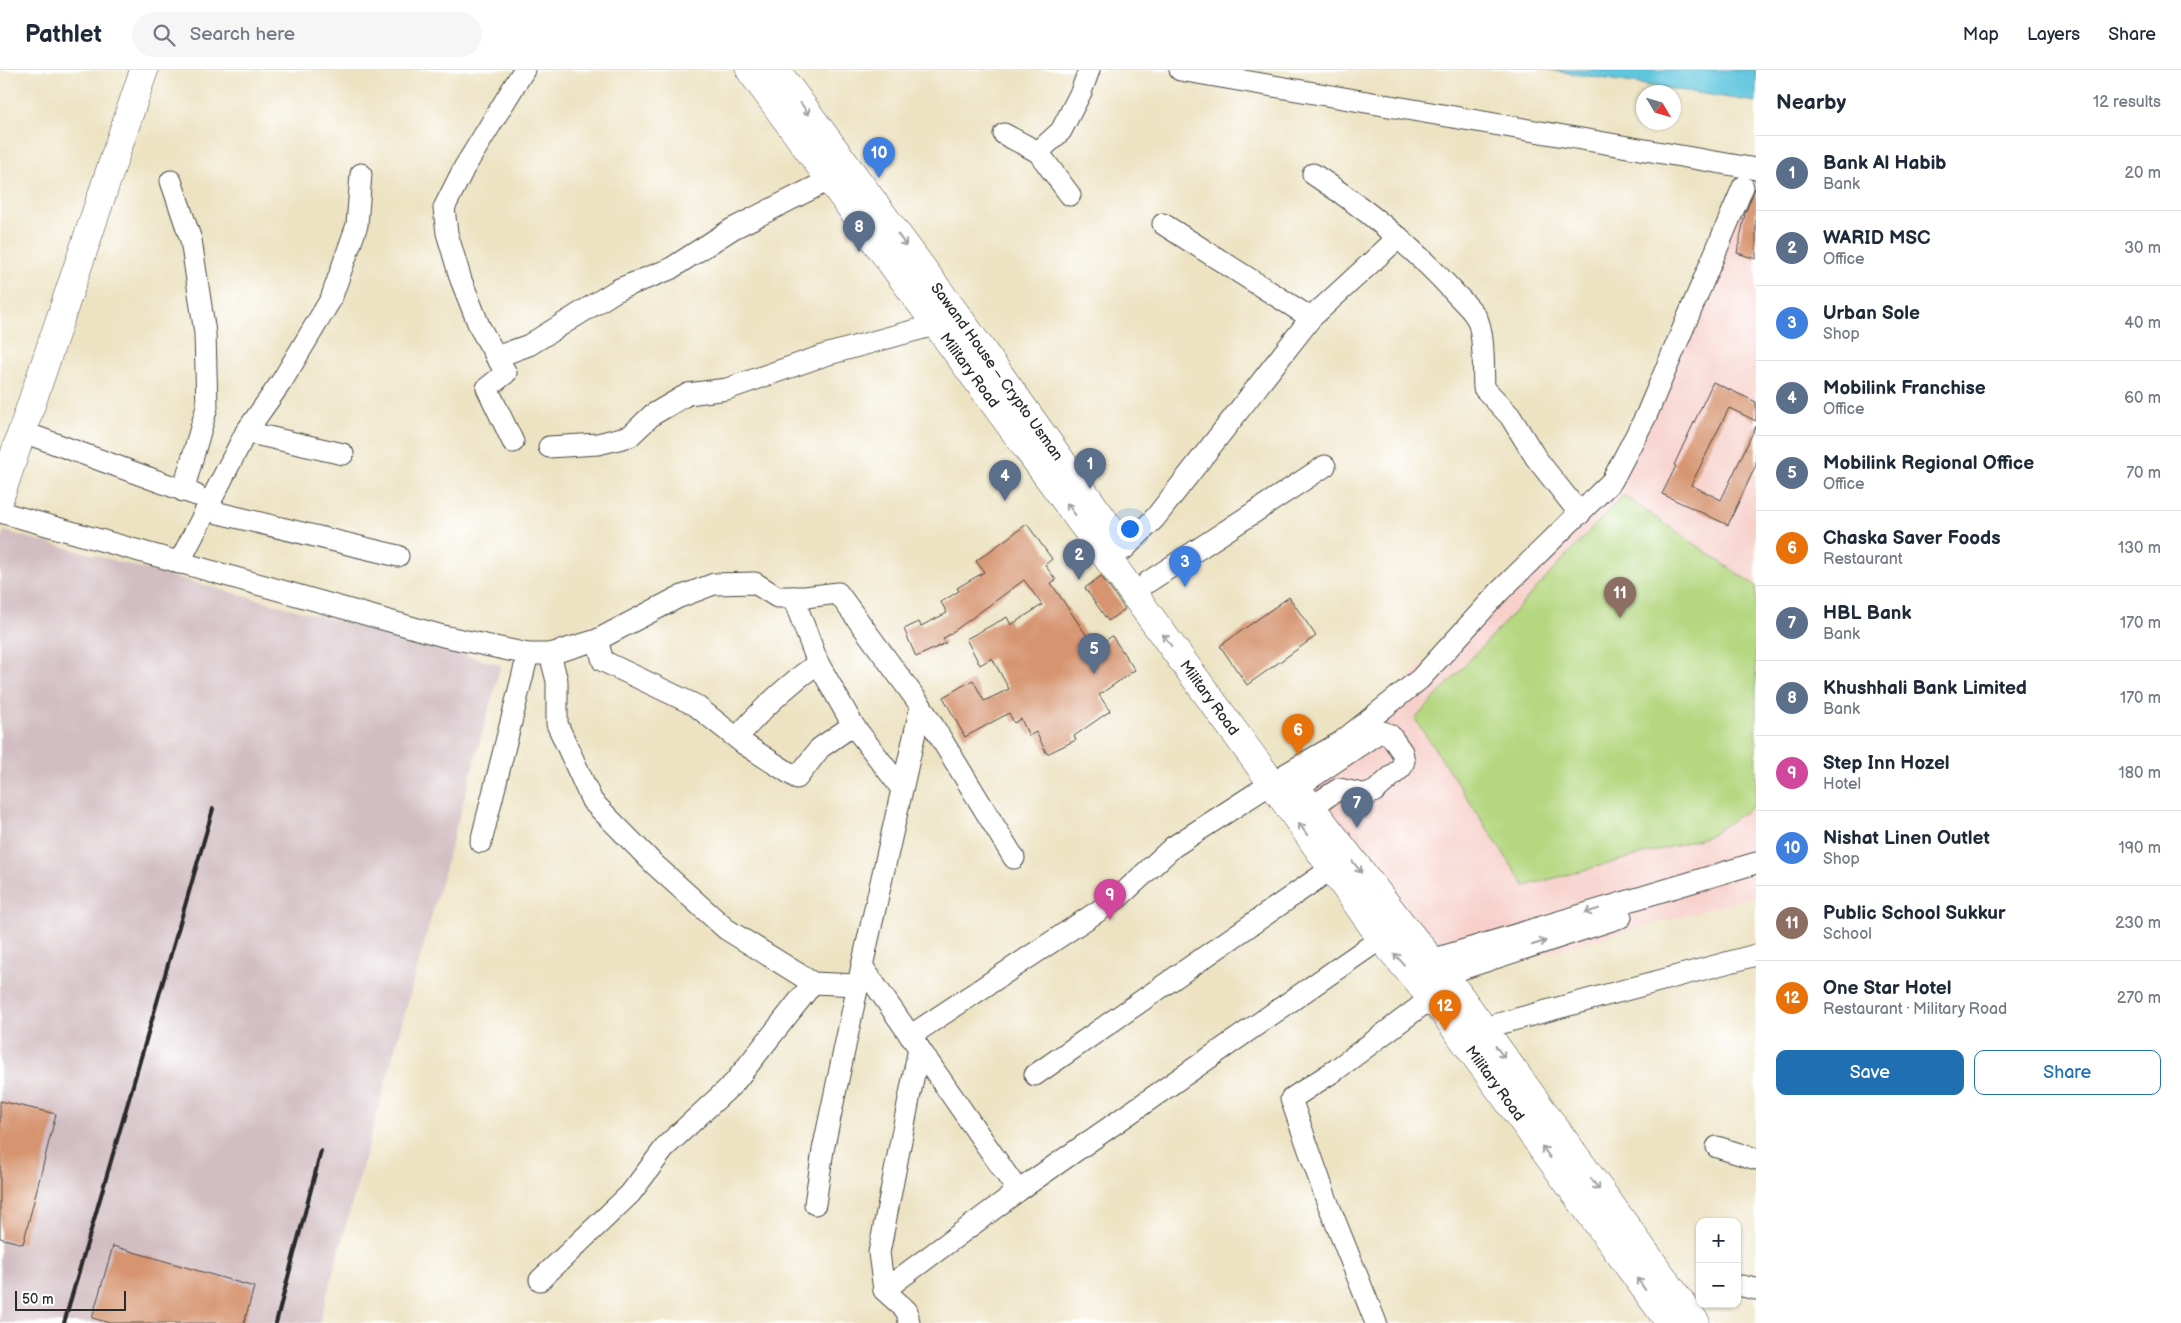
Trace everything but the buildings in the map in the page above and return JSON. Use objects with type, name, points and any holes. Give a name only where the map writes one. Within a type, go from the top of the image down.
[{"type":"main road","points":[[0,497],[144,70]]},
{"type":"main road","name":"Military Road","points":[[750,70],[763,85],[829,180],[948,322],[1291,788],[1331,869],[1439,979],[1483,1028],[1696,1323]]},
{"type":"main road","name":"Sawand House – Crypto Usman","points":[[776,70],[948,322],[1124,549],[1391,931],[1439,979]]},
{"type":"main road","name":"Military Road","points":[[1439,979],[1670,1323]]},
{"type":"street","points":[[513,442],[487,388],[506,373],[480,328],[461,280],[447,232],[444,208],[464,168],[524,70]]},
{"type":"street","points":[[1038,152],[1061,131],[1081,92],[1089,70]]},
{"type":"street","points":[[1180,70],[1756,169]]},
{"type":"street","points":[[1004,134],[1038,152],[1070,194]]},
{"type":"street","points":[[179,563],[246,432],[282,381],[330,298],[357,225],[361,174]]},
{"type":"street","points":[[1313,174],[1359,204],[1399,236],[1432,268],[1477,317],[1483,343],[1484,388],[1510,416],[1536,458],[1580,514]]},
{"type":"street","points":[[496,356],[529,345],[619,290],[670,269],[732,229],[829,180]]},
{"type":"street","points":[[171,181],[191,240],[205,332],[207,407],[183,490]]},
{"type":"street","points":[[910,1323],[908,1312],[884,1290],[878,1252],[915,1042],[1118,898],[1173,847],[1291,788],[1341,742],[1420,679],[1498,592],[1612,481],[1646,416],[1743,188]]},
{"type":"street","points":[[1163,224],[1311,318]]},
{"type":"street","points":[[1124,549],[1155,518],[1311,318],[1399,236]]},
{"type":"street","points":[[549,447],[598,444],[630,436],[652,415],[688,394],[727,390],[825,355],[948,322]]},
{"type":"street","points":[[23,432],[183,490],[208,505],[398,556]]},
{"type":"street","points":[[246,432],[343,454]]},
{"type":"street","points":[[1148,582],[1325,466]]},
{"type":"street","points":[[0,512],[443,636],[528,654],[550,654],[597,640],[678,598],[714,584],[755,583],[777,597],[838,592],[921,706],[1014,858]]},
{"type":"street","points":[[793,597],[818,663],[853,725],[902,789]]},
{"type":"street","points":[[597,640],[603,662],[695,705],[737,738],[798,778],[820,748],[853,725]]},
{"type":"street","points":[[481,842],[528,654]]},
{"type":"street","points":[[550,654],[557,681],[557,724],[592,801],[654,865],[726,929],[812,983],[860,976]]},
{"type":"street","points":[[737,738],[761,710],[818,663]]},
{"type":"street","points":[[815,1204],[824,1150],[860,976],[921,706]]},
{"type":"street","points":[[1376,1323],[1327,1201],[1291,1099],[1374,1042],[1439,979],[1508,945],[1756,862]]},
{"type":"street","points":[[1035,1076],[1331,869]]},
{"type":"street","points":[[1508,945],[1756,876]]},
{"type":"street","points":[[884,1290],[1018,1191],[1391,931]]},
{"type":"street","points":[[1483,1028],[1756,955]]},
{"type":"street","points":[[860,976],[915,1042],[1018,1191]]},
{"type":"street","points":[[540,1280],[630,1194],[667,1145],[734,1083],[812,983]]},
{"type":"street","points":[[1718,1147],[1756,1159]]},
{"type":"shaded area","points":[[1735,185],[1756,187],[1756,896],[1464,975],[1291,768],[1362,723],[1610,485]]},
{"type":"shaded area","points":[[4,531],[501,665],[319,1323],[0,1323],[0,546]]},
{"type":"green space","points":[[1623,495],[1756,586],[1756,798],[1754,806],[1707,837],[1525,886],[1415,719]]},
{"type":"water","points":[[1549,70],[1756,70],[1756,102],[1681,90],[1681,85],[1646,85]]},
{"type":"railway","points":[[64,1323],[213,809]]},
{"type":"railway","points":[[276,1323],[321,1151]]},
{"type":"place","name":"Nishat Linen Outlet","points":[[879,178]]},
{"type":"place","name":"Khushhali Bank Limited","points":[[859,252]]},
{"type":"place","name":"Bank Al Habib","points":[[1090,489]]},
{"type":"place","name":"Mobilink Franchise","points":[[1005,501]]},
{"type":"place","name":"WARID MSC","points":[[1079,580]]},
{"type":"place","name":"Urban Sole","points":[[1185,587]]},
{"type":"place","name":"Public School Sukkur","points":[[1620,618]]},
{"type":"place","name":"Mobilink Regional Office","points":[[1094,674]]},
{"type":"place","name":"Chaska Saver Foods","points":[[1298,755]]},
{"type":"place","name":"HBL Bank","points":[[1357,828]]},
{"type":"place","name":"Step Inn Hozel","points":[[1110,920]]},
{"type":"place","name":"One Star Hotel","points":[[1445,1031]]}]
